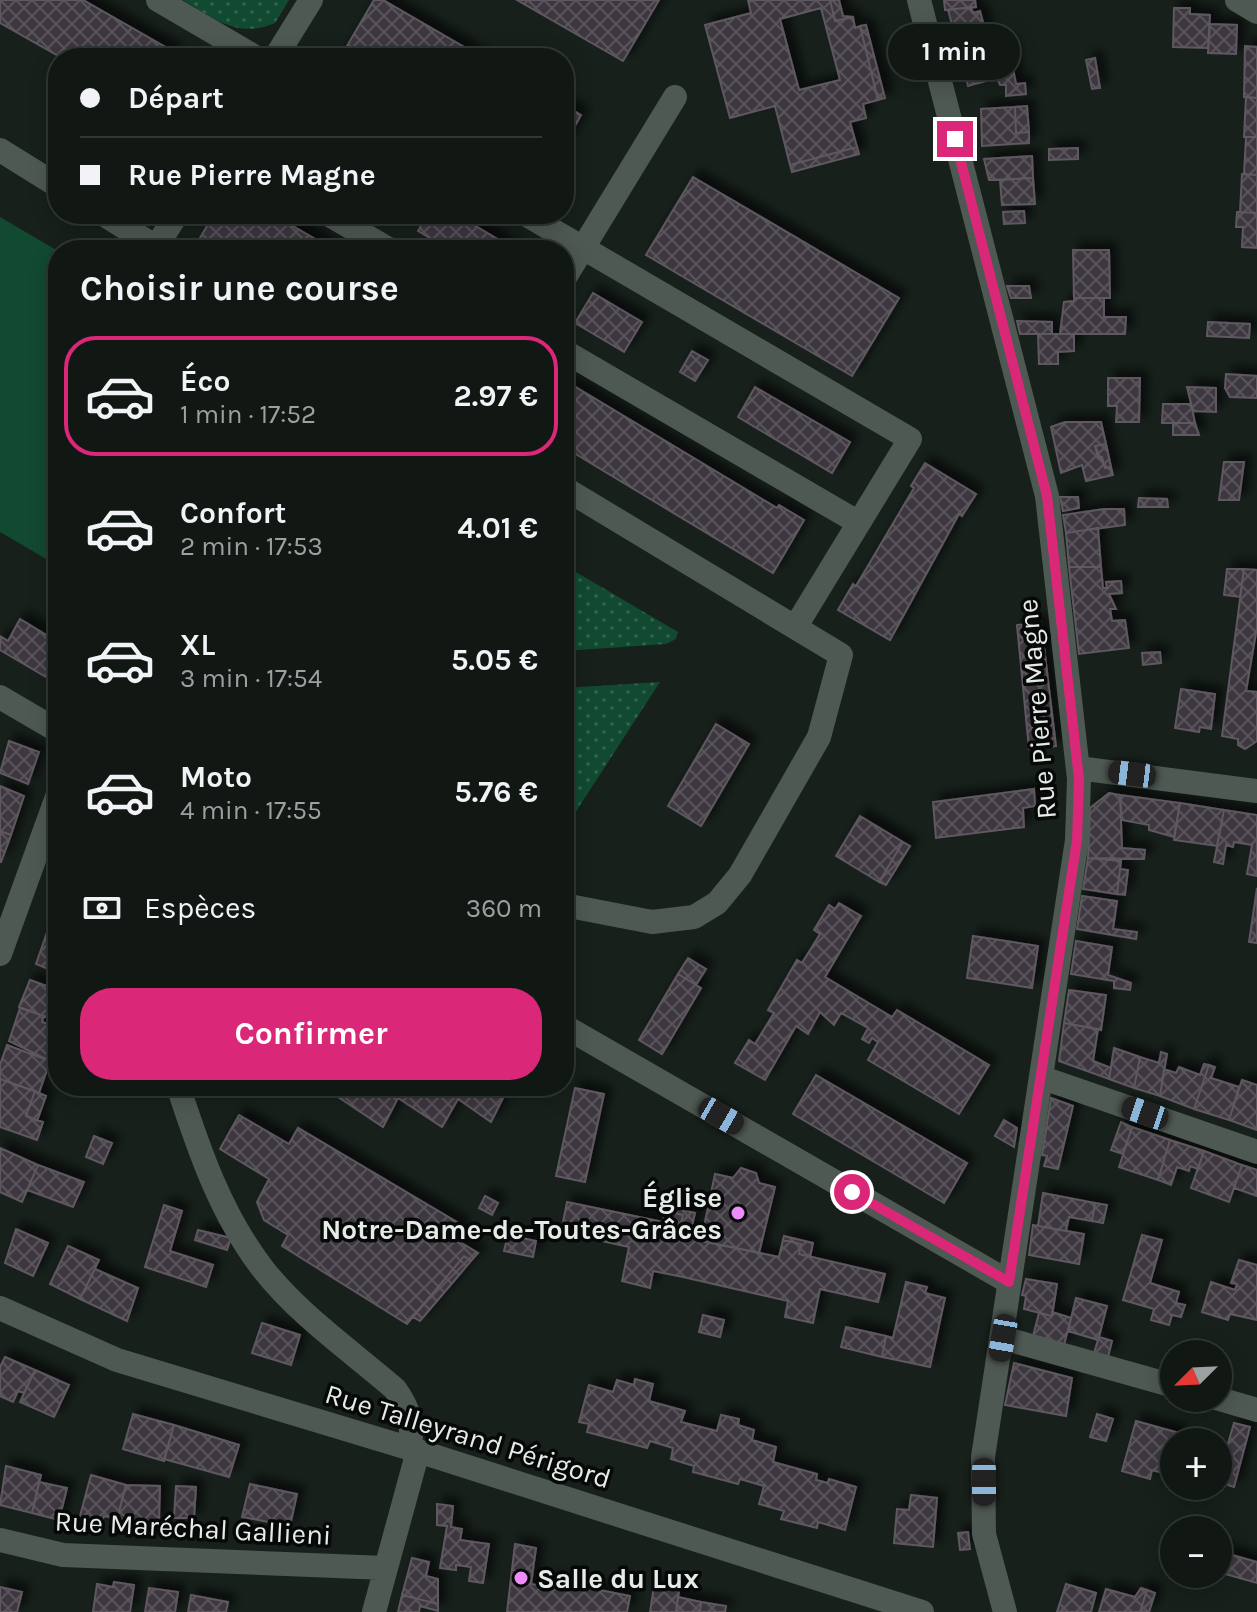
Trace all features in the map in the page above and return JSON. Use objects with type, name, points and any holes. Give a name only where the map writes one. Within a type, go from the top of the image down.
[{"type":"street","points":[[158,0],[240,48]]},
{"type":"street","points":[[281,48],[311,0]]},
{"type":"street","name":"Rue Pierre Magne","points":[[919,0],[1047,496],[1078,768],[1077,840],[983,1457],[988,1555],[1005,1612]]},
{"type":"street","points":[[1237,0],[1257,12]]},
{"type":"street","points":[[574,263],[675,97]]},
{"type":"street","points":[[0,150],[48,180]]},
{"type":"street","points":[[119,224],[144,240]]},
{"type":"street","points":[[345,224],[373,240]]},
{"type":"street","points":[[542,224],[569,240]]},
{"type":"street","points":[[574,243],[910,439],[796,626]]},
{"type":"street","points":[[574,357],[859,523]]},
{"type":"street","points":[[574,494],[841,655],[819,737],[740,875],[717,903],[694,917],[652,922],[574,907]]},
{"type":"street","points":[[0,697],[48,725]]},
{"type":"street","points":[[1078,768],[1257,791]]},
{"type":"street","points":[[0,954],[48,822]]},
{"type":"street","points":[[574,1032],[1009,1282]]},
{"type":"street","points":[[1043,1078],[1257,1152]]},
{"type":"street","points":[[181,1096],[203,1159],[237,1232],[264,1270],[291,1298],[395,1389],[408,1406],[414,1450],[374,1612]]},
{"type":"street","name":"Rue Talleyrand Périgord","points":[[0,1308],[117,1360],[414,1450],[922,1612]]},
{"type":"street","points":[[1003,1338],[1160,1382]]},
{"type":"street","points":[[1232,1403],[1257,1410]]},
{"type":"street","name":"Rue Maréchal Gallieni","points":[[0,1540],[63,1555],[385,1568]]},
{"type":"green space","points":[[183,0],[289,0],[275,23],[250,29],[227,25]]},
{"type":"green space","points":[[0,217],[48,245],[48,560],[0,532]]},
{"type":"green space","points":[[574,571],[678,632],[676,639],[666,644],[574,650]]},
{"type":"green space","points":[[660,682],[574,814],[574,687]]},
{"type":"building","points":[[0,0],[83,0],[167,48],[48,50],[0,23]]},
{"type":"building","points":[[374,0],[383,0],[466,48],[346,48]]},
{"type":"building","points":[[517,0],[659,0],[623,61]]},
{"type":"building","points":[[748,0],[830,0],[835,21],[853,17],[855,28],[860,26],[878,100],[863,104],[866,118],[850,122],[857,147],[790,165],[775,106],[730,118],[705,25],[751,13]],"holes":[[[821,8],[840,80],[799,90],[780,19]]]},
{"type":"building","points":[[830,0],[839,0],[843,16],[853,17],[835,21]]},
{"type":"building","points":[[944,0],[975,0],[976,7],[945,10]]},
{"type":"building","points":[[971,7],[973,13],[980,11],[989,45],[960,53],[948,10]]},
{"type":"building","points":[[1174,8],[1190,8],[1190,14],[1210,15],[1208,48],[1173,47]]},
{"type":"building","points":[[1210,24],[1237,25],[1236,54],[1208,53]]},
{"type":"building","points":[[866,25],[885,98],[878,100],[860,26]]},
{"type":"building","points":[[1008,43],[1016,84],[1025,83],[1026,94],[1006,96],[1006,85],[1000,85],[997,78],[968,86],[960,53]]},
{"type":"building","points":[[1245,46],[1257,47],[1257,98],[1244,97]]},
{"type":"building","points":[[1095,58],[1100,88],[1092,89],[1086,60]]},
{"type":"building","points":[[1246,97],[1257,98],[1257,137],[1244,137]]},
{"type":"building","points":[[1027,106],[1029,132],[1016,133],[1015,107]]},
{"type":"building","points":[[1015,107],[1016,133],[1029,132],[1029,143],[982,146],[981,109]]},
{"type":"building","points":[[574,111],[581,115],[574,127]]},
{"type":"building","points":[[1246,137],[1257,137],[1257,175],[1244,174]]},
{"type":"building","points":[[857,147],[859,154],[792,172],[790,165]]},
{"type":"building","points":[[1078,148],[1078,159],[1049,160],[1049,149]]},
{"type":"building","points":[[1032,156],[1033,178],[989,180],[984,159]]},
{"type":"building","points":[[1242,174],[1257,175],[1257,213],[1240,212]]},
{"type":"building","points":[[693,177],[899,298],[852,376],[646,255]]},
{"type":"building","points":[[1033,178],[1035,204],[1002,205],[1000,180]]},
{"type":"building","points":[[1024,211],[1025,223],[1004,224],[1003,212]]},
{"type":"building","points":[[1237,212],[1257,213],[1257,248],[1242,247],[1243,227],[1236,227]]},
{"type":"building","points":[[208,224],[289,224],[317,240],[203,240],[200,238]]},
{"type":"building","points":[[422,224],[472,224],[499,240],[433,240],[418,231]]},
{"type":"building","points":[[1073,250],[1109,250],[1110,298],[1074,298]]},
{"type":"building","points":[[1007,286],[1029,286],[1031,298],[1011,298]]},
{"type":"building","points":[[593,293],[642,322],[624,352],[575,323]]},
{"type":"building","points":[[1074,298],[1104,298],[1104,317],[1126,317],[1125,334],[1060,334],[1064,302],[1074,301]]},
{"type":"building","points":[[1017,321],[1052,322],[1052,334],[1020,334]]},
{"type":"building","points":[[1208,322],[1250,324],[1249,338],[1207,336]]},
{"type":"building","points":[[1038,334],[1074,334],[1074,351],[1058,352],[1058,364],[1039,364]]},
{"type":"building","points":[[692,351],[708,360],[695,381],[680,372]]},
{"type":"building","points":[[1226,374],[1257,376],[1257,398],[1230,397],[1225,388]]},
{"type":"building","points":[[1108,378],[1140,378],[1139,422],[1116,422],[1117,406],[1108,406]]},
{"type":"building","points":[[574,386],[777,508],[779,505],[804,520],[773,573],[574,453]]},
{"type":"building","points":[[755,387],[850,442],[832,473],[738,417]]},
{"type":"building","points":[[1187,387],[1216,388],[1216,412],[1193,411]]},
{"type":"building","points":[[1163,404],[1191,404],[1195,423],[1162,423]]},
{"type":"building","points":[[1065,422],[1101,422],[1106,444],[1095,446],[1098,458],[1102,457],[1105,468],[1111,467],[1113,475],[1086,481],[1082,465],[1061,473],[1051,427]]},
{"type":"building","points":[[1173,423],[1195,423],[1199,435],[1173,435]]},
{"type":"building","points":[[1106,444],[1111,467],[1105,468],[1095,446]]},
{"type":"building","points":[[1224,462],[1244,462],[1239,500],[1219,500]]},
{"type":"building","points":[[925,463],[976,494],[962,516],[959,514],[890,640],[838,610],[853,584],[856,586],[914,488],[911,486]]},
{"type":"building","points":[[1060,497],[1078,497],[1079,508],[1063,511]]},
{"type":"building","points":[[1139,498],[1167,499],[1168,507],[1138,507]]},
{"type":"building","points":[[1124,509],[1125,525],[1066,533],[1063,515]]},
{"type":"building","points":[[1098,528],[1101,567],[1069,567],[1066,533]]},
{"type":"building","points":[[1069,567],[1101,567],[1103,588],[1107,588],[1106,582],[1121,581],[1122,593],[1109,594],[1116,609],[1110,609],[1112,621],[1125,620],[1129,648],[1079,654]]},
{"type":"building","points":[[1227,569],[1244,569],[1240,597],[1224,595]]},
{"type":"building","points":[[1244,569],[1257,570],[1257,627],[1246,691],[1257,692],[1257,741],[1245,749],[1238,745],[1238,739],[1222,736]]},
{"type":"building","points":[[20,619],[48,636],[48,678],[0,650],[0,636],[8,641]]},
{"type":"building","points":[[1041,622],[1056,746],[1029,749],[1017,625]]},
{"type":"building","points":[[1160,652],[1161,663],[1143,665],[1142,653]]},
{"type":"building","points":[[1181,689],[1215,694],[1211,729],[1200,727],[1199,732],[1175,728]]},
{"type":"building","points":[[716,724],[749,744],[701,826],[668,806]]},
{"type":"building","points":[[9,741],[39,752],[28,784],[0,773]]},
{"type":"building","points":[[0,786],[24,796],[11,835],[0,831]]},
{"type":"building","points":[[1034,789],[1035,806],[1023,808],[1024,827],[936,838],[933,802]]},
{"type":"building","points":[[1109,793],[1120,795],[1122,848],[1145,850],[1144,859],[1088,858],[1090,808]]},
{"type":"building","points":[[1120,795],[1180,803],[1174,837],[1149,830],[1149,825],[1122,820]]},
{"type":"building","points":[[1180,803],[1224,810],[1217,846],[1174,840]]},
{"type":"building","points":[[1224,810],[1257,815],[1257,876],[1247,874],[1252,845],[1234,842],[1233,847],[1226,845],[1223,864],[1214,862]]},
{"type":"building","points":[[860,816],[903,842],[879,882],[836,856]]},
{"type":"building","points":[[0,831],[11,835],[1,862],[0,862]]},
{"type":"building","points":[[903,842],[910,846],[886,885],[879,882]]},
{"type":"building","points":[[1088,858],[1121,861],[1117,894],[1083,889]]},
{"type":"building","points":[[1120,869],[1128,870],[1125,895],[1117,894]]},
{"type":"building","points":[[1257,888],[1257,943],[1249,942]]},
{"type":"building","points":[[1082,896],[1117,901],[1113,929],[1137,932],[1136,939],[1077,929]]},
{"type":"building","points":[[839,903],[861,916],[825,977],[892,1017],[897,1010],[989,1065],[959,1114],[868,1060],[878,1042],[872,1038],[869,1043],[862,1039],[868,1028],[841,1013],[834,1025],[820,1012],[808,1034],[796,1026],[765,1080],[735,1063],[749,1040],[755,1044],[774,1013],[768,1010],[797,960],[802,963],[820,934],[814,930],[829,905],[835,909]]},
{"type":"building","points":[[973,936],[1038,946],[1032,988],[967,978]]},
{"type":"building","points":[[45,938],[48,939],[48,969],[36,964]]},
{"type":"building","points":[[1076,941],[1112,947],[1108,975],[1131,983],[1130,990],[1114,988],[1114,981],[1071,974]]},
{"type":"building","points":[[688,958],[706,969],[696,985],[678,974]]},
{"type":"building","points":[[678,974],[701,988],[662,1054],[639,1040]]},
{"type":"building","points":[[30,980],[48,986],[48,1017],[19,1007]]},
{"type":"building","points":[[1069,990],[1106,995],[1101,1030],[1064,1023]]},
{"type":"building","points":[[20,1008],[44,1016],[42,1022],[48,1024],[48,1060],[9,1041]]},
{"type":"building","points":[[1064,1023],[1098,1029],[1093,1061],[1111,1068],[1109,1079],[1059,1061]]},
{"type":"building","points":[[7,1045],[48,1060],[39,1093],[0,1079],[0,1065]]},
{"type":"building","points":[[1114,1048],[1140,1057],[1134,1088],[1109,1079]]},
{"type":"building","points":[[1161,1052],[1167,1054],[1160,1096],[1134,1088],[1140,1057],[1159,1063]]},
{"type":"building","points":[[1204,1064],[1209,1065],[1194,1109],[1160,1096],[1164,1069],[1176,1073],[1179,1067],[1200,1075]]},
{"type":"building","points":[[1209,1065],[1215,1067],[1211,1078],[1239,1087],[1229,1120],[1194,1109]]},
{"type":"building","points":[[816,1075],[967,1163],[944,1203],[793,1114]]},
{"type":"building","points":[[0,1079],[35,1091],[26,1116],[43,1122],[37,1140],[0,1127]]},
{"type":"building","points":[[1242,1080],[1257,1085],[1257,1130],[1229,1120]]},
{"type":"building","points":[[575,1088],[604,1094],[585,1182],[556,1176]]},
{"type":"building","points":[[35,1091],[46,1096],[37,1121],[26,1116]]},
{"type":"building","points":[[504,1096],[491,1122],[458,1099],[442,1127],[398,1098],[383,1127],[338,1097]]},
{"type":"building","points":[[1051,1098],[1073,1106],[1058,1169],[1044,1166],[1047,1156],[1042,1155]]},
{"type":"building","points":[[239,1115],[289,1144],[298,1128],[462,1225],[456,1234],[463,1237],[460,1242],[478,1253],[471,1261],[464,1256],[407,1324],[282,1246],[288,1235],[264,1220],[257,1202],[269,1179],[220,1149]]},
{"type":"building","points":[[1004,1120],[1017,1128],[1014,1147],[995,1136]]},
{"type":"building","points":[[1121,1122],[1132,1127],[1123,1154],[1111,1150]]},
{"type":"building","points":[[1132,1127],[1170,1140],[1158,1180],[1119,1167]]},
{"type":"building","points":[[94,1136],[112,1143],[103,1164],[86,1157]]},
{"type":"building","points":[[1170,1140],[1204,1151],[1198,1169],[1190,1166],[1189,1171],[1177,1167],[1171,1185],[1158,1180]]},
{"type":"building","points":[[0,1148],[38,1165],[22,1202],[0,1192]]},
{"type":"building","points":[[1204,1151],[1242,1165],[1229,1202],[1191,1188]]},
{"type":"building","points":[[38,1165],[84,1182],[73,1207],[27,1190]]},
{"type":"building","points":[[1242,1165],[1257,1170],[1257,1196],[1234,1188]]},
{"type":"building","name":"Église Notre-Dame-de-Toutes-Grâces","points":[[741,1168],[756,1173],[759,1183],[775,1187],[759,1253],[701,1241],[715,1174],[733,1178]]},
{"type":"building","points":[[1043,1193],[1095,1203],[1092,1221],[1069,1217],[1066,1231],[1038,1226]]},
{"type":"building","points":[[485,1196],[498,1203],[492,1215],[479,1208]]},
{"type":"building","points":[[567,1202],[663,1222],[665,1211],[683,1215],[678,1236],[779,1257],[783,1240],[801,1244],[799,1254],[885,1274],[878,1302],[820,1289],[813,1323],[785,1317],[788,1301],[683,1277],[653,1271],[650,1288],[622,1281],[629,1247],[561,1232]]},
{"type":"building","points":[[1095,1203],[1107,1205],[1103,1223],[1092,1221]]},
{"type":"building","points":[[164,1205],[182,1211],[170,1251],[213,1265],[206,1287],[145,1267]]},
{"type":"building","points":[[666,1206],[695,1213],[689,1238],[678,1236],[683,1215],[665,1211]]},
{"type":"building","points":[[1033,1225],[1084,1234],[1079,1264],[1029,1255]]},
{"type":"building","points":[[16,1229],[48,1243],[33,1276],[5,1263]]},
{"type":"building","points":[[198,1230],[231,1238],[227,1250],[195,1240]]},
{"type":"building","points":[[508,1235],[536,1241],[533,1257],[504,1251]]},
{"type":"building","points":[[1142,1235],[1162,1240],[1150,1283],[1179,1292],[1176,1303],[1185,1305],[1181,1317],[1172,1315],[1169,1325],[1151,1320],[1154,1309],[1123,1300]]},
{"type":"building","points":[[784,1236],[813,1243],[810,1257],[799,1254],[801,1244],[783,1240]]},
{"type":"building","points":[[68,1246],[99,1260],[80,1299],[50,1284]]},
{"type":"building","points":[[464,1256],[471,1261],[420,1321],[413,1317]]},
{"type":"building","points":[[1239,1260],[1257,1265],[1257,1320],[1230,1314],[1228,1320],[1202,1312],[1211,1282],[1235,1290],[1237,1284],[1231,1283]]},
{"type":"building","points":[[95,1269],[138,1288],[127,1321],[80,1299]]},
{"type":"building","points":[[1026,1279],[1057,1284],[1052,1316],[1024,1309],[1026,1296],[1022,1295]]},
{"type":"building","points":[[906,1282],[927,1287],[925,1293],[945,1298],[930,1367],[882,1357],[886,1336],[893,1338]]},
{"type":"building","points":[[1076,1298],[1107,1306],[1099,1337],[1112,1341],[1108,1357],[1094,1353],[1098,1340],[1068,1331]]},
{"type":"building","points":[[1052,1312],[1071,1318],[1064,1345],[1033,1336],[1039,1313],[1052,1316]]},
{"type":"building","points":[[703,1315],[724,1320],[720,1337],[699,1332]]},
{"type":"building","points":[[262,1323],[300,1335],[291,1365],[252,1353]]},
{"type":"building","points":[[846,1327],[886,1336],[882,1357],[841,1347]]},
{"type":"building","points":[[5,1357],[35,1370],[24,1393],[18,1391],[13,1402],[0,1396],[0,1367]]},
{"type":"building","points":[[1014,1363],[1072,1378],[1066,1416],[1005,1405]]},
{"type":"building","points":[[35,1370],[69,1385],[54,1417],[20,1402]]},
{"type":"building","points":[[635,1379],[653,1384],[649,1401],[685,1411],[681,1422],[717,1431],[721,1415],[739,1419],[738,1425],[754,1430],[752,1440],[776,1447],[773,1462],[817,1474],[816,1480],[828,1483],[829,1479],[856,1487],[845,1530],[818,1522],[817,1528],[781,1519],[784,1511],[759,1504],[764,1486],[740,1479],[738,1484],[693,1472],[694,1466],[671,1459],[673,1448],[650,1441],[647,1448],[587,1432],[589,1424],[579,1422],[589,1385],[613,1392],[617,1380],[634,1385]]},
{"type":"building","points":[[133,1414],[174,1425],[164,1461],[123,1449]]},
{"type":"building","points":[[1097,1414],[1113,1419],[1106,1441],[1090,1437]]},
{"type":"building","points":[[1136,1421],[1161,1428],[1160,1472],[1152,1470],[1150,1479],[1122,1471]]},
{"type":"building","points":[[1234,1423],[1250,1427],[1234,1487],[1232,1486]]},
{"type":"building","points":[[174,1425],[239,1445],[229,1477],[164,1459]]},
{"type":"building","points":[[6,1466],[41,1475],[32,1513],[0,1505]]},
{"type":"building","points":[[91,1475],[126,1485],[117,1519],[104,1516],[102,1522],[80,1516]]},
{"type":"building","points":[[39,1482],[67,1488],[59,1520],[32,1513]]},
{"type":"building","points":[[250,1484],[297,1494],[290,1526],[242,1517]]},
{"type":"building","points":[[126,1485],[160,1486],[159,1521],[117,1519]]},
{"type":"building","points":[[176,1486],[196,1487],[194,1518],[174,1518]]},
{"type":"building","points":[[911,1495],[937,1498],[933,1547],[894,1543],[897,1509],[909,1510]]},
{"type":"building","points":[[437,1504],[453,1506],[451,1527],[462,1529],[460,1540],[489,1544],[483,1583],[469,1581],[471,1567],[456,1565],[456,1570],[440,1568],[447,1526],[437,1525]]},
{"type":"building","points":[[968,1532],[970,1549],[960,1550],[958,1533]]},
{"type":"building","name":"Salle du Lux","points":[[515,1544],[536,1548],[531,1584],[548,1587],[549,1580],[630,1596],[627,1612],[507,1612]]},
{"type":"building","points":[[1232,1555],[1257,1562],[1257,1583],[1232,1576]]},
{"type":"building","points":[[412,1558],[429,1562],[426,1576],[438,1579],[438,1604],[402,1595]]},
{"type":"building","points":[[114,1582],[134,1585],[130,1612],[93,1612],[97,1584],[113,1587]]},
{"type":"building","points":[[1066,1584],[1096,1593],[1091,1612],[1057,1612]]},
{"type":"building","points":[[654,1586],[679,1591],[676,1612],[650,1612]]},
{"type":"building","points":[[0,1587],[22,1592],[17,1612],[0,1612]]},
{"type":"building","points":[[149,1588],[178,1592],[175,1612],[145,1612]]},
{"type":"building","points":[[1141,1588],[1147,1590],[1140,1612],[1099,1612],[1106,1589],[1135,1597]]},
{"type":"building","points":[[1147,1590],[1155,1593],[1149,1612],[1140,1612]]},
{"type":"building","points":[[191,1595],[228,1602],[226,1612],[188,1612]]},
{"type":"building","points":[[402,1595],[438,1604],[438,1611],[420,1606],[419,1612],[398,1612]]},
{"type":"building","points":[[678,1597],[701,1602],[700,1612],[676,1612]]},
{"type":"building","points":[[701,1602],[726,1606],[725,1612],[700,1612]]},
{"type":"place","name":"Église Notre-Dame-de-Toutes-Grâces","points":[[738,1213]]},
{"type":"place","name":"Salle du Lux","points":[[521,1578]]},
{"type":"route","points":[[852,1192],[1009,1282],[1043,1078],[1077,840],[1079,779],[1047,496],[955,139]]}]
